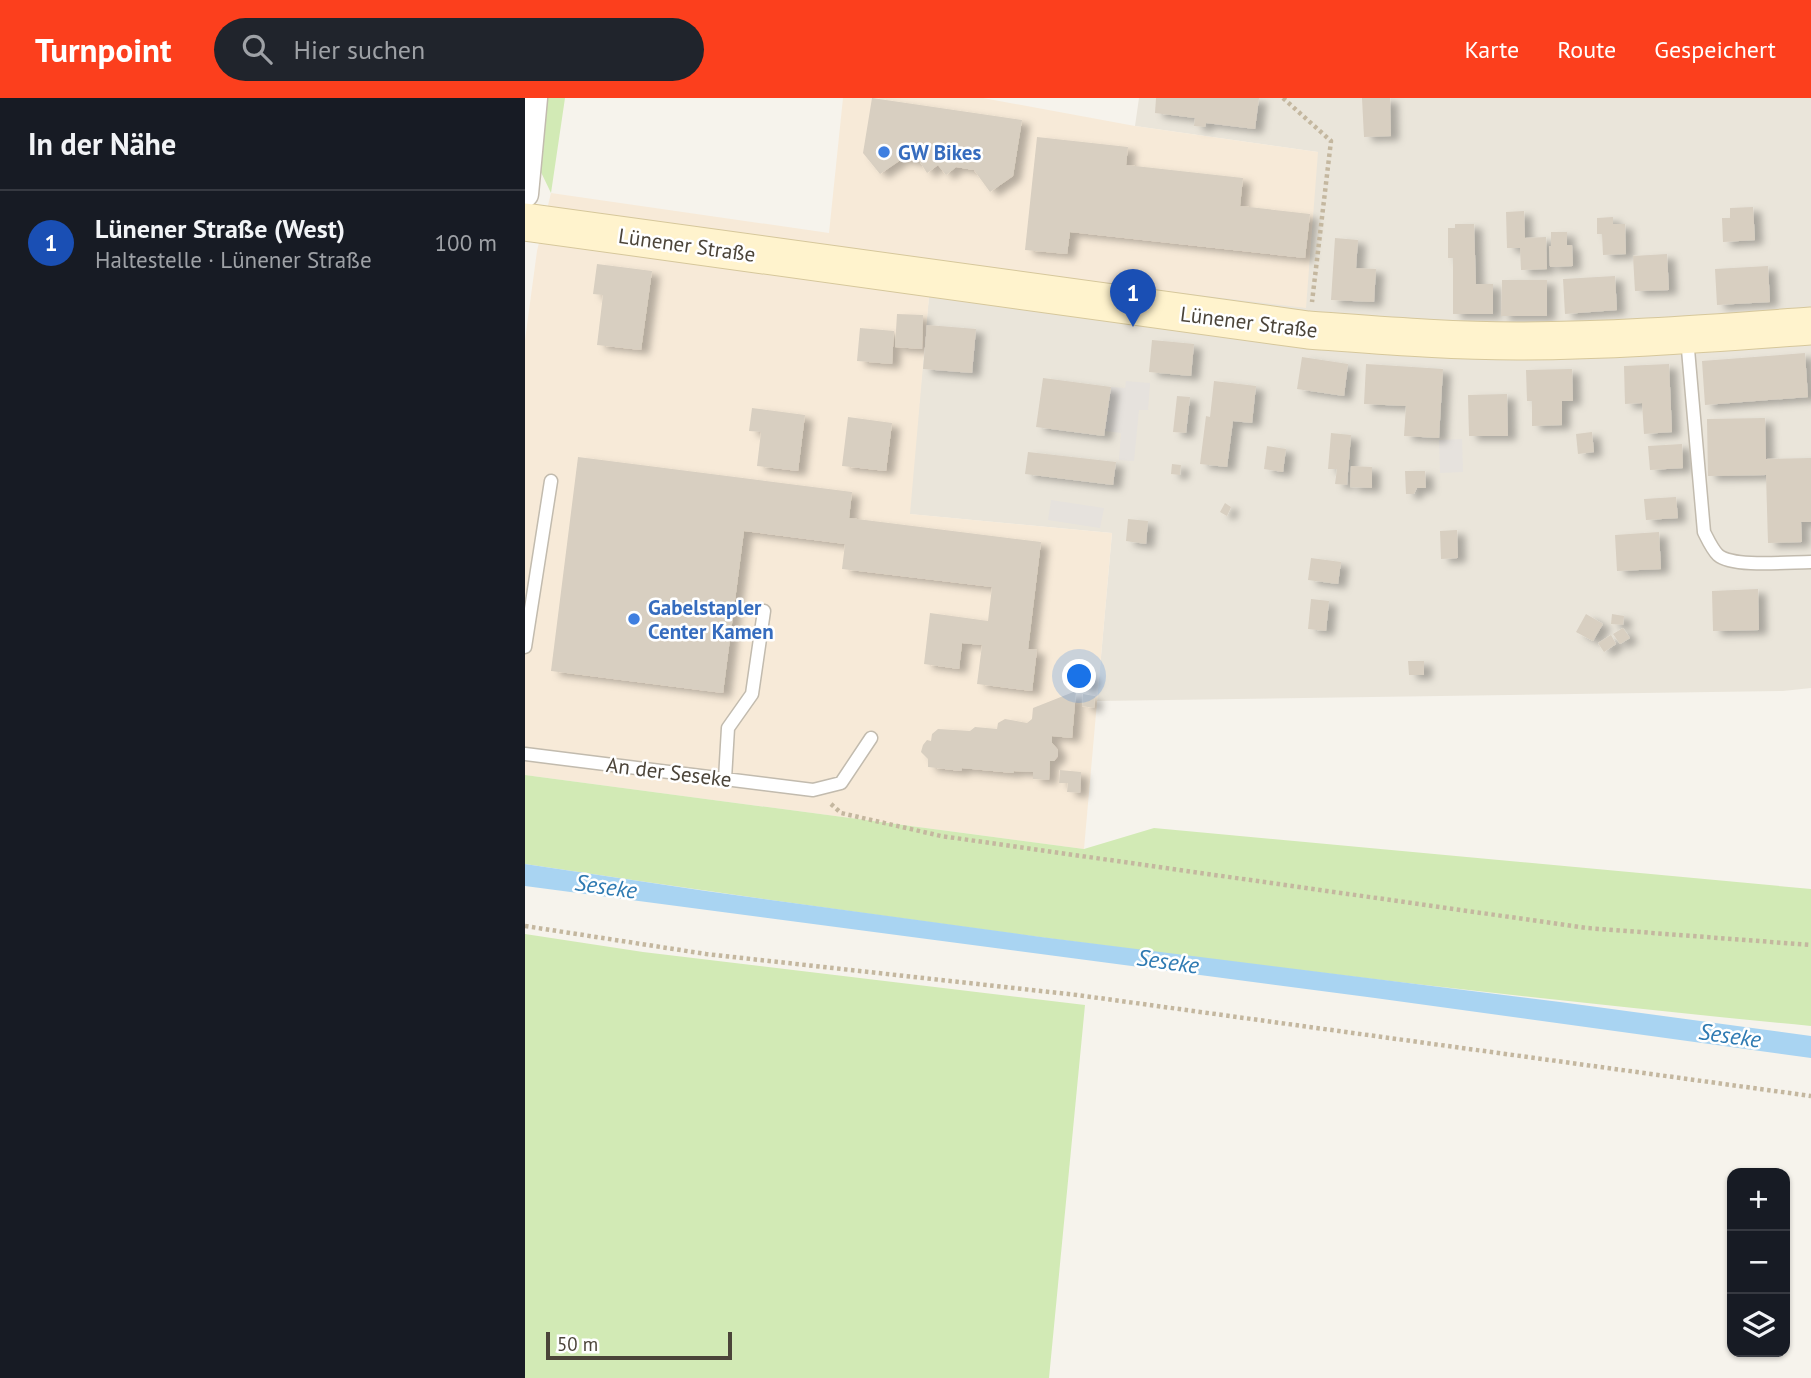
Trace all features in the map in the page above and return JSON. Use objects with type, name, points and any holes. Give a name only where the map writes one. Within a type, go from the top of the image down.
[{"type":"main road","name":"Lünener Straße","points":[[525,222],[1308,330],[1517,341],[1811,326]]},
{"type":"street","points":[[525,194],[534,98]]},
{"type":"lane","points":[[1686,334],[1705,532],[1711,546],[1719,556],[1732,562],[1811,562]]},
{"type":"lane","points":[[525,647],[551,481]]},
{"type":"lane","points":[[725,779],[728,728],[752,694],[764,611]]},
{"type":"lane","points":[[813,790],[841,783],[871,738]]},
{"type":"lane","name":"An der Seseke","points":[[525,754],[813,790]]},
{"type":"path","points":[[1283,98],[1331,141],[1308,330]]},
{"type":"path","points":[[813,790],[841,813],[941,836],[1587,928],[1811,945]]},
{"type":"path","points":[[525,926],[706,954],[1077,995],[1811,1096]]},
{"type":"shaded area","points":[[843,98],[983,98],[1135,126],[1318,152],[1306,308],[932,263],[910,514],[1112,533],[1084,849],[525,775],[525,340],[537,251],[551,193],[829,233]]},
{"type":"shaded area","points":[[1139,98],[1811,98],[1811,688],[1783,691],[1097,701],[1112,533],[909,514],[932,263],[1318,152],[1135,126]]},
{"type":"shaded area","points":[[1126,381],[1150,383],[1148,410],[1139,410],[1134,461],[1119,460],[1121,433],[1105,431],[1111,387],[1125,388]]},
{"type":"shaded area","points":[[1462,439],[1463,472],[1440,473],[1439,440]]},
{"type":"shaded area","points":[[1051,500],[1104,508],[1100,528],[1048,520]]},
{"type":"green space","points":[[545,98],[565,98],[551,193],[538,166]]},
{"type":"green space","points":[[525,775],[1084,849],[1154,828],[1811,889],[1811,1026],[1167,954],[525,864]]},
{"type":"green space","points":[[525,934],[643,952],[1085,1005],[1049,1378],[525,1378]]},
{"type":"water","name":"Seseke","points":[[525,864],[1041,937],[1811,1036],[1811,1058],[525,886]]},
{"type":"building","points":[[872,98],[1022,120],[1013,176],[990,192],[974,170],[956,167],[946,175],[938,165],[927,173],[920,162],[902,159],[880,174],[863,153]]},
{"type":"building","points":[[1156,98],[1259,98],[1255,129],[1206,123],[1205,127],[1194,126],[1195,118],[1155,113]]},
{"type":"building","points":[[1362,98],[1390,98],[1391,136],[1364,137]]},
{"type":"building","points":[[1037,137],[1128,147],[1126,165],[1243,178],[1240,206],[1310,214],[1305,258],[1070,232],[1067,254],[1025,250]]},
{"type":"building","points":[[1753,207],[1755,240],[1723,242],[1722,218],[1730,218],[1730,208]]},
{"type":"building","points":[[1524,211],[1525,238],[1546,237],[1547,269],[1521,270],[1520,248],[1507,248],[1506,212]]},
{"type":"building","points":[[1613,217],[1613,224],[1625,224],[1626,254],[1603,255],[1602,234],[1597,234],[1597,218]]},
{"type":"building","points":[[1455,224],[1474,224],[1476,284],[1493,284],[1493,314],[1453,314],[1453,258],[1448,258],[1448,228],[1455,228]]},
{"type":"building","points":[[1551,232],[1567,232],[1567,245],[1572,245],[1573,266],[1550,267]]},
{"type":"building","points":[[1335,238],[1358,240],[1356,268],[1376,269],[1374,302],[1331,300]]},
{"type":"building","points":[[1667,254],[1669,290],[1635,291],[1633,256]]},
{"type":"building","points":[[597,264],[652,271],[641,350],[597,345],[603,295],[593,294]]},
{"type":"building","points":[[1768,266],[1770,302],[1717,305],[1715,269]]},
{"type":"building","points":[[1615,276],[1617,310],[1565,314],[1563,279]]},
{"type":"building","points":[[1502,280],[1547,280],[1547,316],[1501,316]]},
{"type":"building","points":[[897,314],[923,315],[922,349],[895,347]]},
{"type":"building","points":[[927,325],[976,329],[972,373],[923,369]]},
{"type":"building","points":[[860,328],[894,331],[892,364],[857,361]]},
{"type":"building","points":[[1152,340],[1194,344],[1191,376],[1149,372]]},
{"type":"building","points":[[1805,353],[1808,397],[1705,405],[1702,361]]},
{"type":"building","points":[[1302,357],[1348,364],[1344,396],[1297,389]]},
{"type":"building","points":[[1366,364],[1443,369],[1439,438],[1404,436],[1406,406],[1364,404]]},
{"type":"building","points":[[1669,364],[1672,432],[1644,434],[1642,403],[1625,404],[1624,366]]},
{"type":"building","points":[[1572,369],[1573,401],[1562,401],[1562,425],[1532,426],[1532,401],[1527,401],[1526,370]]},
{"type":"building","points":[[1043,378],[1111,387],[1104,436],[1036,427]]},
{"type":"building","points":[[1214,381],[1256,386],[1252,423],[1233,421],[1227,467],[1200,464]]},
{"type":"building","points":[[1507,394],[1508,436],[1469,436],[1468,395]]},
{"type":"building","points":[[1177,396],[1190,397],[1186,433],[1173,432]]},
{"type":"building","points":[[752,408],[805,415],[798,471],[757,466],[761,432],[749,431]]},
{"type":"building","points":[[848,417],[892,423],[886,471],[842,466]]},
{"type":"building","points":[[1765,418],[1766,459],[1811,458],[1811,522],[1801,522],[1802,542],[1768,543],[1766,475],[1708,476],[1707,419]]},
{"type":"building","points":[[1592,432],[1594,452],[1578,454],[1576,434]]},
{"type":"building","points":[[1331,433],[1351,435],[1347,485],[1335,484],[1337,469],[1328,469]]},
{"type":"building","points":[[1682,444],[1683,468],[1650,470],[1648,446]]},
{"type":"building","points":[[1267,446],[1286,449],[1283,472],[1264,469]]},
{"type":"building","points":[[1028,452],[1116,462],[1113,485],[1025,474]]},
{"type":"building","points":[[578,457],[852,492],[849,518],[1041,542],[1028,649],[1037,650],[1032,691],[977,684],[982,645],[962,643],[959,669],[924,664],[930,613],[988,621],[992,587],[842,569],[845,544],[744,531],[723,693],[551,671]]},
{"type":"building","points":[[1172,464],[1181,465],[1180,475],[1171,474]]},
{"type":"building","points":[[1351,466],[1372,467],[1372,488],[1350,487]]},
{"type":"building","points":[[1405,471],[1425,471],[1426,488],[1417,488],[1414,494],[1406,494]]},
{"type":"building","points":[[1676,497],[1678,518],[1646,520],[1644,499]]},
{"type":"building","points":[[1225,503],[1231,507],[1227,516],[1220,512]]},
{"type":"building","points":[[1128,519],[1148,521],[1146,544],[1126,541]]},
{"type":"building","points":[[1457,530],[1458,558],[1441,559],[1440,531]]},
{"type":"building","points":[[1659,532],[1661,569],[1617,571],[1615,535]]},
{"type":"building","points":[[1311,558],[1341,562],[1338,584],[1308,580]]},
{"type":"building","points":[[1758,589],[1759,630],[1713,631],[1712,591]]},
{"type":"building","points":[[1311,599],[1329,601],[1326,631],[1308,629]]},
{"type":"building","points":[[1586,614],[1603,624],[1593,641],[1576,632]]},
{"type":"building","points":[[1612,614],[1624,616],[1623,625],[1611,624]]},
{"type":"building","points":[[1623,628],[1630,638],[1620,644],[1613,634]]},
{"type":"building","points":[[1611,635],[1616,644],[1604,652],[1598,643]]},
{"type":"building","points":[[1408,661],[1424,661],[1424,675],[1409,675]]},
{"type":"building","points":[[1083,671],[1094,677],[1088,689],[1075,683]]},
{"type":"building","points":[[1076,691],[1072,738],[1052,736],[1058,756],[1054,761],[1050,761],[1049,780],[1033,779],[1033,772],[1013,773],[962,768],[961,771],[928,767],[928,759],[921,752],[923,745],[927,740],[931,741],[932,734],[938,729],[997,729],[998,723],[1005,719],[1027,723],[1032,719],[1033,708]]},
{"type":"building","points":[[1083,694],[1095,696],[1094,708],[1082,706]]},
{"type":"building","points":[[1060,770],[1081,772],[1080,793],[1067,792],[1068,783],[1059,783]]},
{"type":"place","name":"GW Bikes","points":[[884,152]]},
{"type":"place","name":"Lünener Straße (West)","points":[[1133,327]]},
{"type":"place","name":"Gabelstapler Center Kamen","points":[[634,619]]}]
